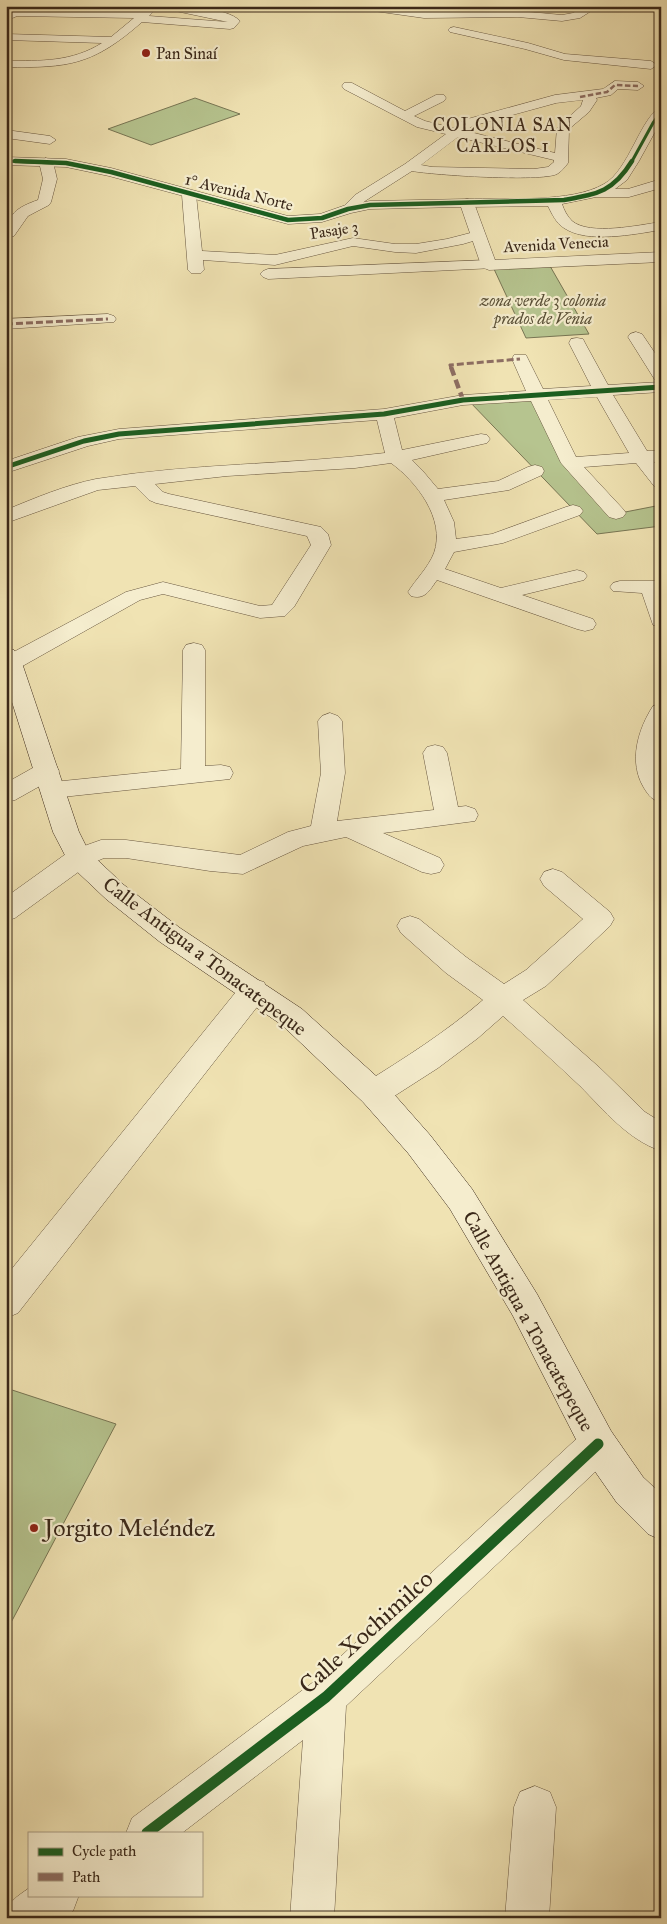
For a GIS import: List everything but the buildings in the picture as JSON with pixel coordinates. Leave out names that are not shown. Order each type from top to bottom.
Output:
[{"type":"street","points":[[6,64],[40,65],[88,56],[112,40],[154,6]]},
{"type":"street","points":[[6,18],[8,15],[17,13],[142,17],[230,26],[235,21],[226,17],[166,6]]},
{"type":"street","points":[[360,6],[424,15],[518,14],[562,18],[576,16],[594,6]]},
{"type":"street","points":[[424,15],[484,48]]},
{"type":"street","points":[[454,30],[564,56],[651,65]]},
{"type":"street","points":[[6,37],[112,40]]},
{"type":"street","points":[[348,209],[360,198],[410,167],[468,123],[555,99],[607,92],[615,85],[638,86]]},
{"type":"street","points":[[348,86],[421,124],[561,158]]},
{"type":"street","points":[[410,167],[432,171],[534,173],[552,171],[561,163],[563,128],[591,100],[585,96],[580,96]]},
{"type":"street","points":[[404,116],[440,98]]},
{"type":"street","points":[[595,195],[613,186],[622,177],[653,121],[661,112]]},
{"type":"street","points":[[6,134],[50,140]]},
{"type":"street","name":"1° Avenida Norte","points":[[6,161],[66,163],[110,172],[189,195],[288,220],[322,218],[348,209],[370,205],[553,200],[628,193],[661,183]]},
{"type":"street","points":[[9,233],[14,220],[25,209],[44,202],[50,179],[46,162]]},
{"type":"street","name":"Pasaje 3","points":[[189,195],[195,263],[265,260],[364,241],[405,248],[441,245],[478,234]]},
{"type":"street","points":[[553,200],[559,215],[570,226],[590,232],[661,226]]},
{"type":"street","name":"Avenida Venecia","points":[[467,203],[489,265],[661,257]]},
{"type":"street","points":[[250,275],[489,265]]},
{"type":"street","points":[[6,324],[108,319]]},
{"type":"street","points":[[636,337],[661,376]]},
{"type":"street","points":[[577,343],[640,458],[661,482]]},
{"type":"street","points":[[520,359],[570,463],[616,513]]},
{"type":"street","points":[[6,467],[84,441],[120,434],[384,414],[463,400],[661,387]]},
{"type":"street","points":[[384,414],[396,457],[412,470],[432,496],[444,527],[445,547],[432,572],[418,592]]},
{"type":"street","points":[[6,516],[74,491],[96,486],[227,470],[355,462],[396,457],[481,439]]},
{"type":"street","points":[[570,463],[661,456]]},
{"type":"street","points":[[432,496],[502,486],[535,471]]},
{"type":"street","points":[[8,659],[133,596],[154,588],[163,588],[260,612],[277,611],[283,606],[321,546],[318,534],[314,531],[163,499],[156,496],[140,480]]},
{"type":"street","points":[[445,547],[496,539],[573,511]]},
{"type":"street","points":[[432,572],[585,624]]},
{"type":"street","points":[[498,594],[577,576]]},
{"type":"street","points":[[620,587],[656,587],[661,620]]},
{"type":"street","points":[[193,776],[194,650]]},
{"type":"street","name":"Calle Antigua a Tonacatepeque","points":[[8,659],[66,832],[79,858],[115,892],[170,935],[292,1017],[374,1093],[419,1144],[462,1199],[525,1305],[598,1444],[630,1490],[661,1522]]},
{"type":"street","points":[[661,711],[647,746],[648,771],[653,784],[661,794]]},
{"type":"street","points":[[322,833],[333,773],[330,721]]},
{"type":"street","points":[[6,911],[79,858],[101,848],[126,848],[210,862],[243,865],[297,838],[347,828],[457,816],[435,752]]},
{"type":"street","points":[[6,794],[50,781],[193,776],[221,773]]},
{"type":"street","points":[[347,828],[431,866]]},
{"type":"street","points":[[374,1093],[468,1030],[503,999],[536,978],[601,919],[552,879]]},
{"type":"street","points":[[410,926],[456,965],[503,999],[590,1076],[634,1121],[661,1138]]},
{"type":"street","points":[[6,1302],[254,990]]},
{"type":"street","name":"Calle Xochimilco","points":[[148,1832],[326,1697],[598,1444]]},
{"type":"street","points":[[312,1918],[326,1697]]},
{"type":"street","points":[[527,1918],[535,1807]]},
{"type":"street","points":[[25,1918],[56,1896]]},
{"type":"green space","points":[[195,98],[240,114],[151,145],[108,129]]},
{"type":"green space","name":"zona verde 3 colonia prados de Venia","points":[[550,266],[589,334],[526,338],[494,269]]},
{"type":"green space","points":[[538,395],[569,460],[615,514],[661,505],[661,526],[597,534],[468,400]]},
{"type":"green space","name":"Jorgito Meléndez","points":[[6,1388],[116,1424],[6,1632]]},
{"type":"marked path","points":[[580,97],[607,92],[615,85],[638,86]]},
{"type":"marked path","points":[[6,324],[108,319]]},
{"type":"marked path","points":[[463,400],[450,365],[520,359]]},
{"type":"cycle path","points":[[6,161],[66,163],[111,172],[288,220],[322,218],[348,209],[370,205],[564,200],[594,195],[618,181],[661,112]]},
{"type":"cycle path","points":[[6,467],[84,441],[119,434],[384,414],[463,400],[661,387]]},
{"type":"cycle path","points":[[148,1832],[326,1697],[598,1444]]},
{"type":"place","name":"Pan Sinaí","points":[[146,53]]},
{"type":"place","name":"Jorgito Meléndez","points":[[34,1528]]},
{"type":"district","name":"COLONIA SAN CARLOS 1","points":[[503,135]]}]
